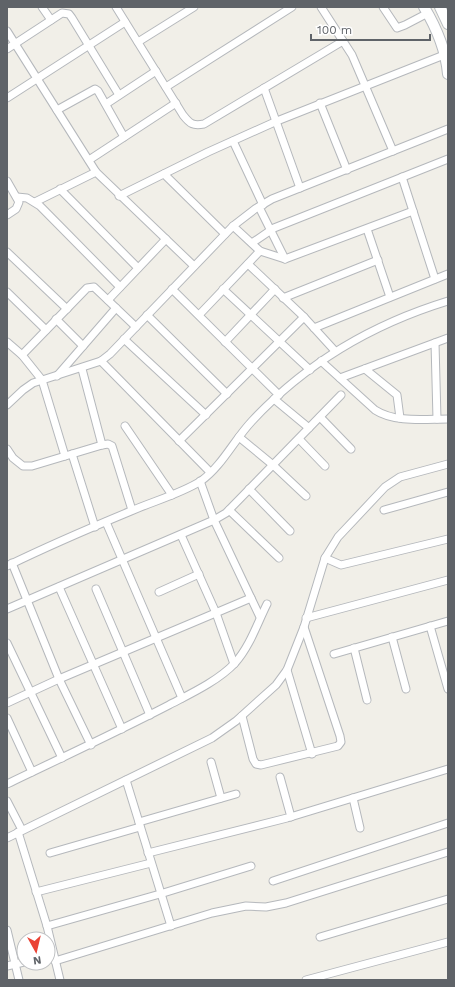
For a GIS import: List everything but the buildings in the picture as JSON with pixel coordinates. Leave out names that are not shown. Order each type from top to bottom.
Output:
[{"type":"main road","points":[[440,7],[448,24]]},
{"type":"main road","points":[[426,10],[436,30],[448,69]]},
{"type":"street","points":[[42,7],[51,20]]},
{"type":"street","points":[[116,7],[190,124],[197,126],[204,124],[343,41]]},
{"type":"street","points":[[138,42],[181,10],[194,7]]},
{"type":"street","points":[[166,87],[292,7]]},
{"type":"street","points":[[321,7],[343,41],[365,85],[393,151]]},
{"type":"street","points":[[383,7],[397,28],[405,26],[426,10]]},
{"type":"street","points":[[7,49],[62,13],[69,14],[119,95]]},
{"type":"street","points":[[7,98],[125,22]]},
{"type":"street","points":[[7,31],[96,172],[119,196],[194,266]]},
{"type":"street","points":[[119,196],[277,120],[444,55]]},
{"type":"street","points":[[106,104],[156,72]]},
{"type":"street","points":[[264,88],[277,120],[300,188]]},
{"type":"street","points":[[57,110],[95,90],[98,91],[124,137]]},
{"type":"street","points":[[89,160],[176,103]]},
{"type":"street","points":[[320,103],[347,170]]},
{"type":"street","points":[[7,405],[27,386],[101,361],[233,226],[261,206],[300,188],[448,129]]},
{"type":"street","points":[[233,141],[285,259]]},
{"type":"street","points":[[252,243],[271,230],[448,159]]},
{"type":"street","points":[[35,202],[96,172]]},
{"type":"street","points":[[164,174],[225,234]]},
{"type":"street","points":[[402,177],[435,279]]},
{"type":"street","points":[[7,181],[17,197],[18,206],[7,215]]},
{"type":"street","points":[[60,189],[138,268]]},
{"type":"street","points":[[17,197],[35,202],[120,288]]},
{"type":"street","points":[[233,226],[260,251],[285,259],[413,211]]},
{"type":"street","points":[[367,229],[390,297]]},
{"type":"street","points":[[108,300],[166,239]]},
{"type":"street","points":[[199,315],[260,251]]},
{"type":"street","points":[[7,252],[66,309]]},
{"type":"street","points":[[283,298],[378,260]]},
{"type":"street","points":[[248,264],[304,317],[335,351]]},
{"type":"street","points":[[314,328],[448,274]]},
{"type":"street","points":[[22,355],[87,288],[94,287],[136,326]]},
{"type":"street","points":[[172,289],[252,368],[277,397],[309,428]]},
{"type":"street","points":[[223,289],[310,370]]},
{"type":"street","points":[[225,342],[275,290]]},
{"type":"street","points":[[7,292],[46,330]]},
{"type":"street","points":[[91,745],[59,679],[28,600],[10,564],[132,510],[172,495],[200,481],[210,472],[251,422],[277,397],[321,361],[353,340],[404,317],[448,301]]},
{"type":"street","points":[[57,376],[116,308]]},
{"type":"street","points":[[148,314],[227,394]]},
{"type":"street","points":[[179,441],[304,317]]},
{"type":"street","points":[[56,319],[84,346]]},
{"type":"street","points":[[340,378],[448,338]]},
{"type":"street","points":[[124,339],[206,415]]},
{"type":"street","points":[[435,343],[437,419]]},
{"type":"street","points":[[8,345],[22,355],[42,380],[95,526]]},
{"type":"street","points":[[101,361],[210,472]]},
{"type":"street","points":[[321,361],[375,410],[383,415],[400,418],[448,419]]},
{"type":"street","points":[[82,368],[102,445]]},
{"type":"street","points":[[365,369],[397,395],[400,418]]},
{"type":"street","points":[[7,609],[181,535],[214,520],[230,510],[341,395]]},
{"type":"street","points":[[320,417],[351,449]]},
{"type":"street","points":[[125,426],[172,495]]},
{"type":"street","points":[[239,437],[273,465],[306,496]]},
{"type":"street","points":[[298,439],[325,466]]},
{"type":"street","points":[[7,449],[18,464],[23,466],[32,466],[108,444],[114,448],[132,510]]},
{"type":"street","points":[[7,838],[212,738],[242,716],[276,685],[287,670],[304,627],[325,558],[338,537],[385,487],[400,477],[448,464]]},
{"type":"street","points":[[200,481],[214,520],[260,617]]},
{"type":"street","points":[[249,489],[290,531]]},
{"type":"street","points":[[384,510],[448,492]]},
{"type":"street","points":[[230,510],[279,558]]},
{"type":"street","points":[[106,522],[155,639],[182,698]]},
{"type":"street","points":[[181,535],[216,613],[234,664]]},
{"type":"street","points":[[325,558],[341,565],[448,539]]},
{"type":"street","points":[[158,592],[199,574]]},
{"type":"street","points":[[306,618],[448,580]]},
{"type":"street","points":[[59,587],[122,729]]},
{"type":"street","points":[[96,589],[150,715]]},
{"type":"street","points":[[7,703],[94,664],[252,598]]},
{"type":"street","points":[[7,784],[91,745],[150,715],[221,675],[234,664],[245,650],[267,604]]},
{"type":"street","points":[[334,654],[448,621]]},
{"type":"street","points":[[430,626],[448,689]]},
{"type":"street","points":[[242,716],[253,759],[256,764],[261,765],[312,754],[338,746],[340,742],[304,627]]},
{"type":"street","points":[[392,637],[406,689]]},
{"type":"street","points":[[7,643],[29,693],[62,758]]},
{"type":"street","points":[[354,648],[368,700]]},
{"type":"street","points":[[287,670],[312,754]]},
{"type":"street","points":[[7,718],[32,772]]},
{"type":"street","points":[[211,762],[221,798]]},
{"type":"street","points":[[148,853],[291,817],[448,770]]},
{"type":"street","points":[[280,777],[291,817]]},
{"type":"street","points":[[126,780],[171,926]]},
{"type":"street","points":[[50,854],[236,794]]},
{"type":"street","points":[[353,798],[360,828]]},
{"type":"street","points":[[7,801],[20,831],[48,931]]},
{"type":"street","points":[[273,881],[448,823]]},
{"type":"street","points":[[56,956],[171,926],[228,909],[246,906],[266,907],[286,903],[448,852]]},
{"type":"street","points":[[36,892],[151,863]]},
{"type":"street","points":[[47,926],[251,866]]},
{"type":"street","points":[[320,938],[448,898]]},
{"type":"street","points":[[7,930],[19,980]]},
{"type":"street","points":[[306,980],[448,942]]},
{"type":"street","points":[[7,966],[15,964]]},
{"type":"street","points":[[56,968],[60,980]]}]
